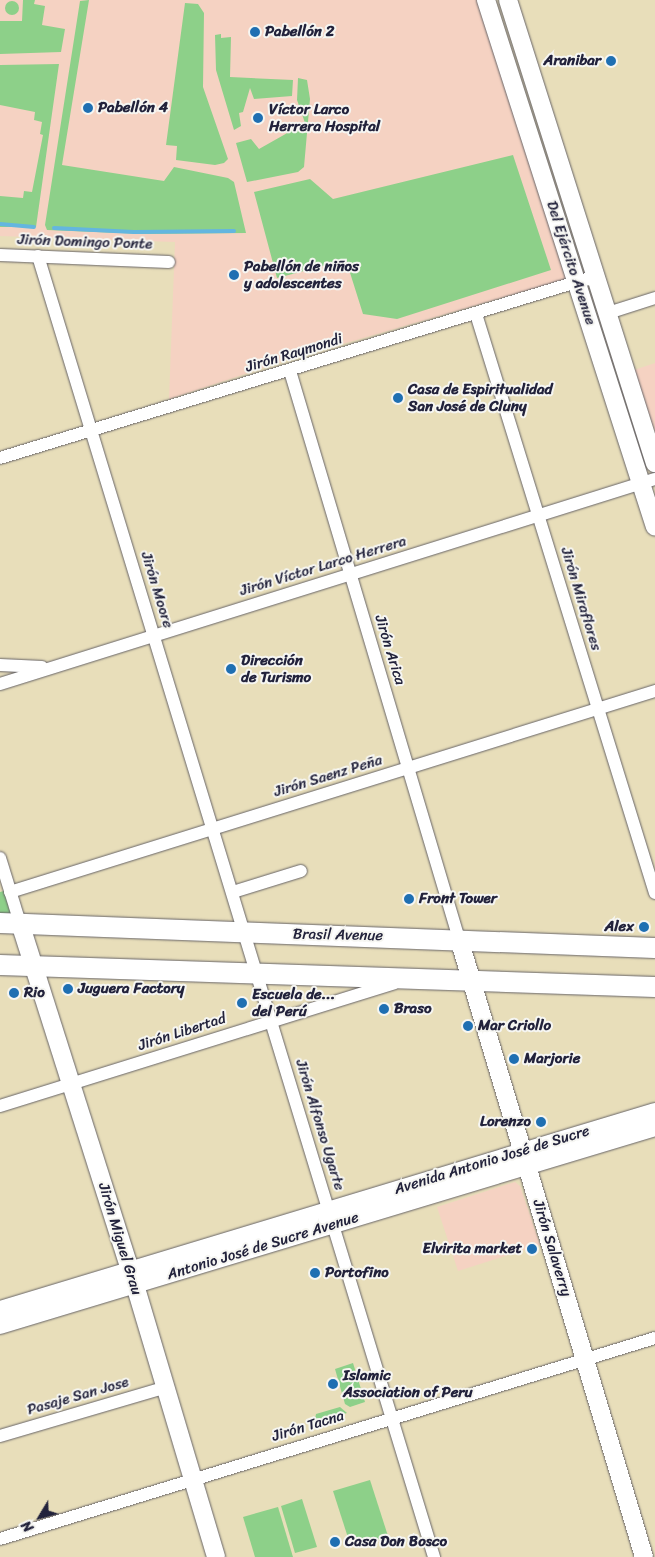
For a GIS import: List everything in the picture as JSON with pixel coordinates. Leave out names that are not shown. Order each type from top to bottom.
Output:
[{"type":"main road","name":"Del Ejército Avenue","points":[[486,0],[577,283],[648,481],[655,527]]},
{"type":"main road","name":"Del Ejército Avenue","points":[[508,0],[655,462]]},
{"type":"main road","name":"Brasil Avenue","points":[[0,923],[459,939],[655,948]]},
{"type":"main road","name":"Jirón Miguel Grau","points":[[20,923],[166,1387],[216,1557]]},
{"type":"main road","name":"Jirón Salaverry","points":[[459,939],[587,1358],[644,1557]]},
{"type":"main road","points":[[0,965],[655,987]]},
{"type":"main road","name":"Avenida Antonio José de Sucre","points":[[525,1158],[655,1112]]},
{"type":"main road","name":"Avenida Antonio José de Sucre","points":[[525,1158],[655,1127]]},
{"type":"main road","name":"Antonio José de Sucre Avenue","points":[[0,1325],[132,1278],[525,1158]]},
{"type":"main road","name":"Antonio José de Sucre Avenue","points":[[0,1310],[132,1278]]},
{"type":"street","name":"Jirón Domingo Ponte","points":[[0,255],[169,262]]},
{"type":"street","name":"Jirón Moore","points":[[38,256],[245,933]]},
{"type":"street","name":"Jirón Raymondi","points":[[0,458],[596,276]]},
{"type":"street","points":[[608,313],[655,298]]},
{"type":"street","name":"Jirón Miraflores","points":[[476,314],[655,892]]},
{"type":"street","name":"Jirón Arica","points":[[290,371],[459,939]]},
{"type":"street","name":"Jirón Víctor Larco Herrera","points":[[0,684],[648,481]]},
{"type":"street","points":[[0,665],[52,668]]},
{"type":"street","name":"Jirón Saenz Peña","points":[[10,892],[655,691]]},
{"type":"street","points":[[0,858],[20,923]]},
{"type":"street","points":[[233,892],[301,870]]},
{"type":"street","name":"Jirón Alfonso Ugarte","points":[[245,933],[434,1557]]},
{"type":"street","name":"Jirón Libertad","points":[[0,1106],[402,980]]},
{"type":"street","name":"Jirón Tacna","points":[[0,1540],[193,1478],[655,1338]]},
{"type":"street","name":"Pasaje San Jose","points":[[0,1436],[166,1387]]},
{"type":"shaded area","name":"Víctor Larco Herrera Hospital","points":[[0,0],[478,0],[566,279],[288,360],[169,399],[175,242],[0,236]]},
{"type":"shaded area","points":[[655,363],[655,433],[634,370]]},
{"type":"shaded area","points":[[515,1182],[520,1186],[540,1245],[458,1271],[437,1207]]},
{"type":"green space","points":[[23,0],[35,0],[34,4],[45,6],[42,25],[65,29],[61,52],[0,54],[0,21],[22,21]]},
{"type":"green space","points":[[89,0],[62,165],[164,181],[174,167],[228,178],[234,182],[246,233],[145,234],[47,230],[45,225],[80,1]]},
{"type":"green space","points":[[12,1],[17,3],[19,8],[17,13],[12,15],[7,13],[5,8],[7,3]]},
{"type":"green space","points":[[185,3],[198,4],[204,13],[203,87],[228,159],[224,163],[215,165],[176,160],[177,146],[166,145]]},
{"type":"green space","points":[[221,34],[221,38],[231,37],[230,77],[293,80],[292,96],[254,99],[250,88],[243,112],[239,113],[241,126],[234,130],[216,70],[215,35]]},
{"type":"green space","points":[[59,64],[36,227],[0,227],[0,196],[23,198],[24,191],[32,192],[43,135],[40,134],[42,122],[34,120],[35,112],[0,105],[0,65]]},
{"type":"green space","points":[[298,78],[307,80],[310,99],[304,167],[298,172],[247,182],[236,143],[251,139],[259,149],[305,123],[297,100]]},
{"type":"green space","points":[[513,155],[551,270],[397,319],[363,314],[346,260],[277,278],[254,192],[310,179],[333,199]]},
{"type":"green space","points":[[4,891],[11,913],[0,913],[0,892]]},
{"type":"green space","points":[[353,1363],[365,1402],[350,1407],[345,1404],[335,1369]]},
{"type":"green space","points":[[340,1407],[347,1413],[314,1424],[316,1414]]},
{"type":"green space","points":[[370,1480],[388,1536],[351,1547],[333,1491]]},
{"type":"green space","points":[[302,1499],[317,1547],[295,1553],[281,1506]]},
{"type":"green space","points":[[278,1507],[293,1557],[255,1557],[243,1517]]},
{"type":"waterway","points":[[0,224],[34,227]]},
{"type":"waterway","points":[[54,228],[134,232],[234,231]]},
{"type":"place","name":"Pabellón 2","points":[[255,32]]},
{"type":"place","name":"Aranibar","points":[[611,61]]},
{"type":"place","name":"Pabellón 4","points":[[88,108]]},
{"type":"place","name":"Víctor Larco Herrera Hospital","points":[[258,118]]},
{"type":"place","name":"Pabellón de niños y adolescentes","points":[[234,275]]},
{"type":"place","name":"Casa de Espiritualidad San José de Cluny","points":[[398,398]]},
{"type":"place","name":"Dirección de Turismo","points":[[231,669]]},
{"type":"place","name":"Front Tower","points":[[409,899]]},
{"type":"place","name":"Alex","points":[[644,927]]},
{"type":"place","name":"Juguera Factory","points":[[68,989]]},
{"type":"place","name":"Rio","points":[[14,993]]},
{"type":"place","name":"Escuela de... del Perú","points":[[242,1003]]},
{"type":"place","name":"Braso","points":[[384,1009]]},
{"type":"place","name":"Mar Criollo","points":[[468,1026]]},
{"type":"place","name":"Marjorie","points":[[514,1059]]},
{"type":"place","name":"Lorenzo","points":[[541,1122]]},
{"type":"place","name":"Elvirita market","points":[[532,1249]]},
{"type":"place","name":"Portofino","points":[[315,1273]]},
{"type":"place","name":"Islamic Association of Peru","points":[[333,1384]]},
{"type":"place","name":"Casa Don Bosco","points":[[335,1542]]}]
